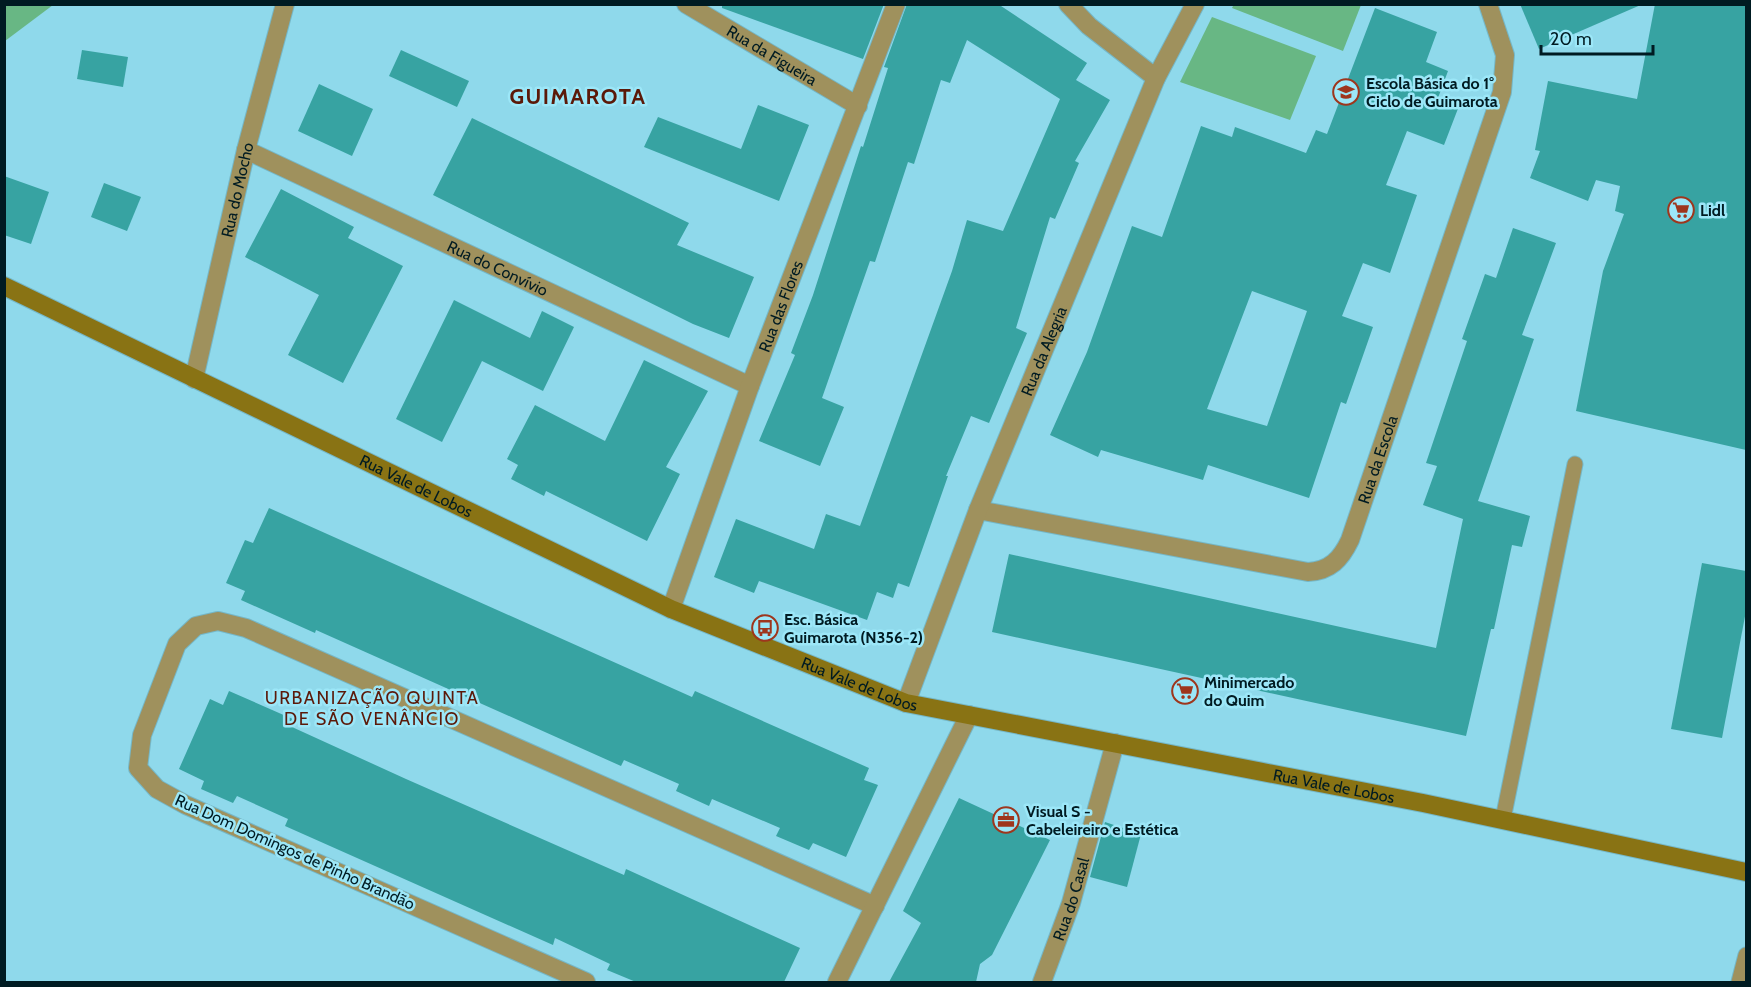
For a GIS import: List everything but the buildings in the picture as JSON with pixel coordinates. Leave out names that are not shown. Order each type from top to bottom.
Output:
[{"type":"main road","name":"Rua Vale de Lobos","points":[[4,286],[671,609],[906,703],[1503,819],[1746,872]]},
{"type":"street","name":"Rua do Mocho","points":[[194,379],[246,150],[285,4]]},
{"type":"street","name":"Rua da Figueira","points":[[686,4],[858,106]]},
{"type":"street","name":"Rua das Flores","points":[[671,609],[750,386],[896,4]]},
{"type":"street","points":[[1068,4],[1089,26],[1156,78]]},
{"type":"street","name":"Rua da Alegria","points":[[906,703],[978,510],[1156,78],[1195,4]]},
{"type":"street","name":"Rua da Escola","points":[[978,510],[1308,572],[1330,567],[1343,555],[1502,92],[1505,55],[1488,4]]},
{"type":"street","name":"Rua do Convívio","points":[[246,150],[750,386]]},
{"type":"street","name":"Rua Dom Domingos de Pinho Brandão","points":[[586,982],[186,805],[157,789],[138,768],[142,735],[177,644],[196,626],[207,623],[218,621],[246,628],[875,906]]},
{"type":"street","points":[[837,982],[969,715]]},
{"type":"street","name":"Rua do Casal","points":[[1042,982],[1071,903],[1115,743]]},
{"type":"lane","points":[[1503,819],[1575,464]]},
{"type":"lane","points":[[1739,982],[1746,955]]},
{"type":"green space","points":[[5,4],[53,4],[53,5],[5,41]]},
{"type":"green space","points":[[1234,4],[1361,5],[1343,51],[1232,8]]},
{"type":"green space","points":[[1212,17],[1316,56],[1290,120],[1180,82]]},
{"type":"place","name":"Escola Básica do 1° Ciclo de Guimarota","points":[[1346,92]]},
{"type":"place","name":"Lidl","points":[[1681,210]]},
{"type":"place","name":"Esc. Básica Guimarota (N356-2)","points":[[765,628]]},
{"type":"place","name":"Minimercado do Quim","points":[[1185,691]]},
{"type":"place","name":"Visual S - Cabeleireiro e Estética","points":[[1006,820]]},
{"type":"district","name":"GUIMAROTA","points":[[578,96]]},
{"type":"district","name":"URBANIZAÇÃO QUINTA DE SÃO VENÂNCIO","points":[[372,708]]}]
